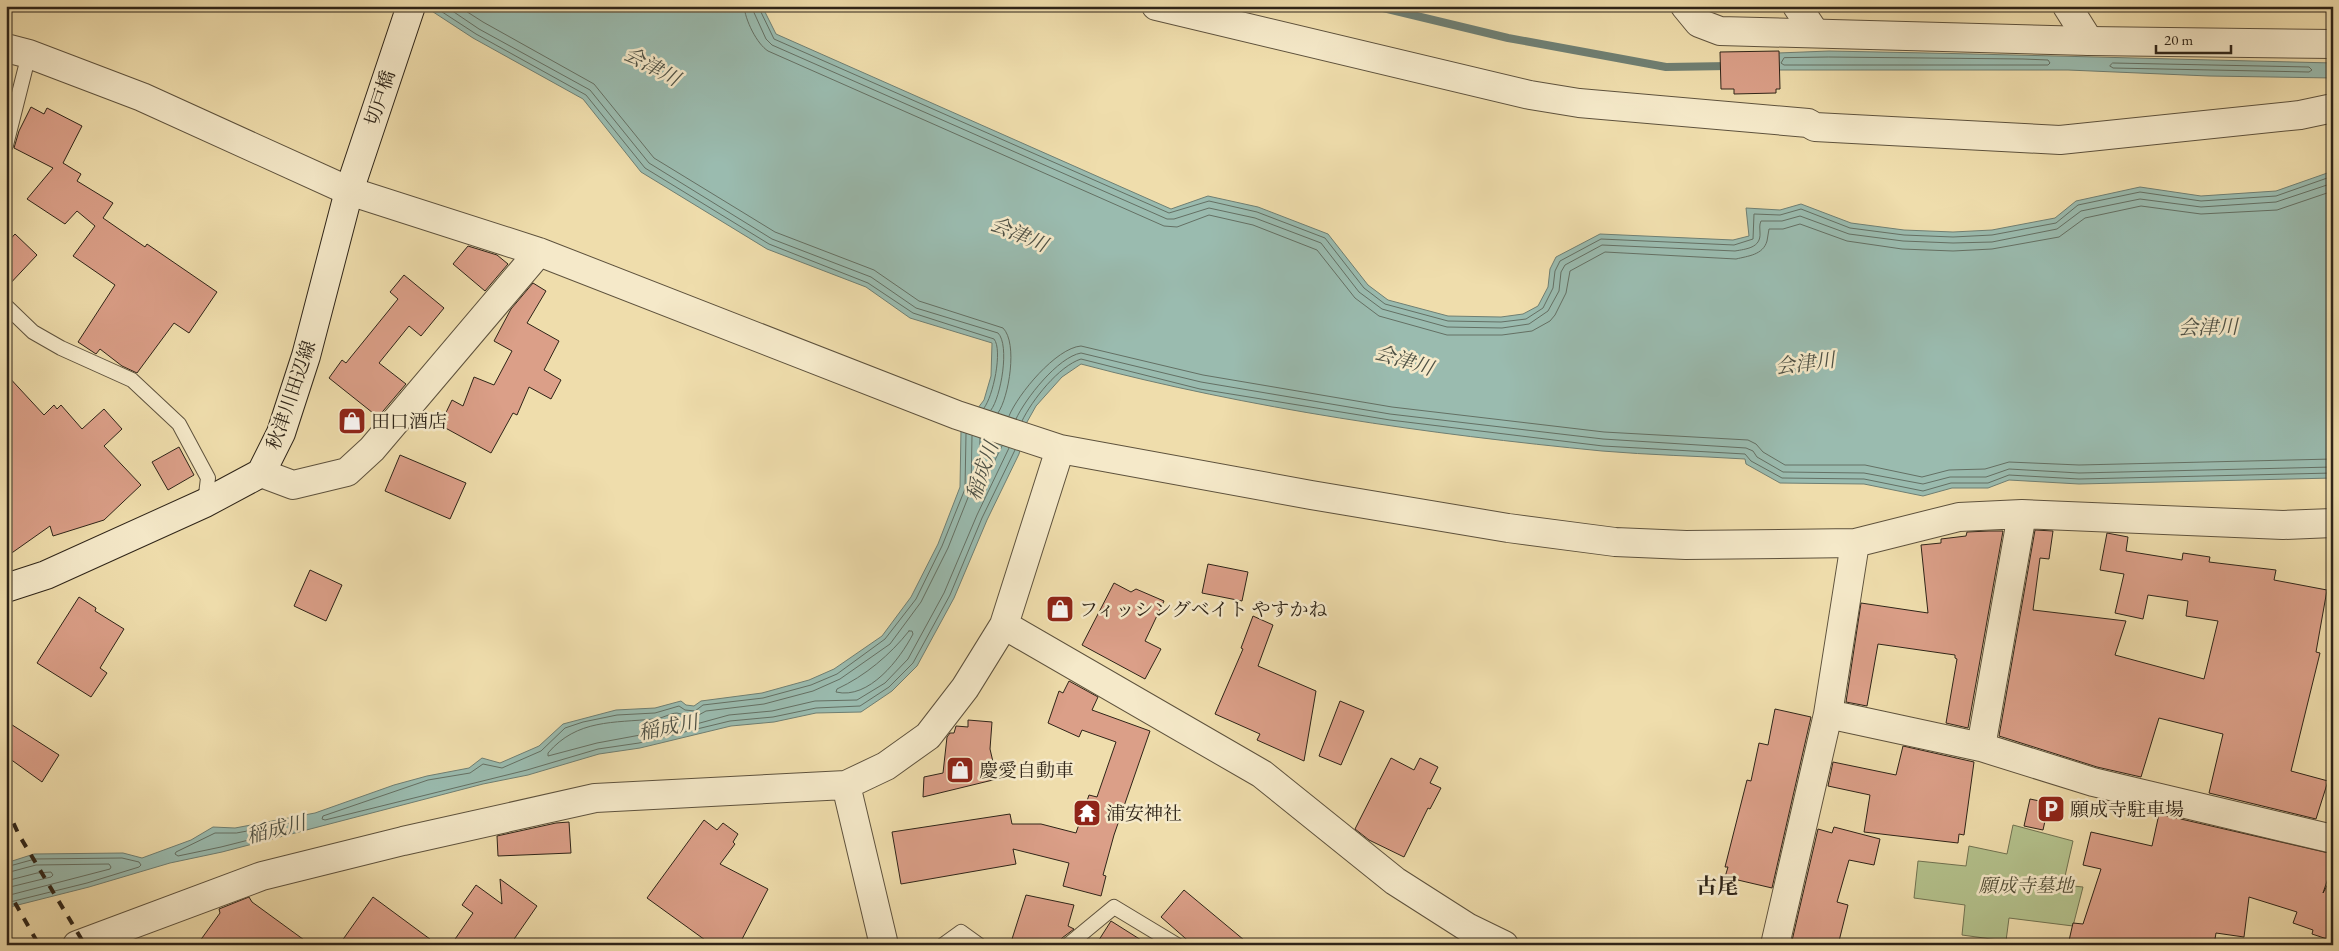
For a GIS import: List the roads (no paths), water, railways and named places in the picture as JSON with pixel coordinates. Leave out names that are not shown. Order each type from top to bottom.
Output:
[{"type":"street","name":"切戸橋","points":[[349,191],[411,6]]},
{"type":"street","points":[[1156,6],[1530,95],[1579,103],[1808,123],[1815,127],[2060,140],[2300,115],[2333,108]]},
{"type":"street","points":[[1685,6],[1699,23],[1720,31],[2089,41],[2333,44]]},
{"type":"street","points":[[1797,6],[1815,33]]},
{"type":"street","points":[[2066,6],[2089,41]]},
{"type":"street","points":[[18,51],[142,97],[349,191],[539,252],[957,416],[1060,449],[1320,497],[1508,528],[1615,542],[1686,545],[1855,544],[1959,517],[2022,514],[2283,525],[2333,523]]},
{"type":"street","name":"秋津川田辺線","points":[[6,588],[46,575],[205,503],[261,473],[282,433],[306,356],[349,191]]},
{"type":"street","points":[[261,473],[293,485],[347,472],[372,449],[539,252]]},
{"type":"street","points":[[77,945],[262,876],[403,840],[595,798],[846,785],[886,766],[928,736],[965,688],[1004,625],[1060,449]]},
{"type":"street","points":[[1981,747],[2022,514]]},
{"type":"street","points":[[1775,945],[1828,714],[1855,544]]},
{"type":"street","points":[[1004,625],[1262,774],[1395,881],[1467,927],[1504,945]]},
{"type":"street","points":[[1828,714],[1981,747],[2093,782],[2333,838]]},
{"type":"street","points":[[846,785],[884,945]]},
{"type":"lane","points":[[6,145],[18,51]]},
{"type":"lane","points":[[6,306],[33,332],[61,348],[132,380],[179,424],[208,478],[205,503]]},
{"type":"lane","points":[[1068,945],[1114,907],[1177,945]]},
{"type":"lane","points":[[943,945],[961,932],[979,945]]},
{"type":"water","points":[[424,6],[762,6],[776,34],[1171,209],[1208,196],[1258,207],[1328,234],[1368,285],[1388,300],[1448,316],[1501,317],[1523,314],[1538,306],[1548,287],[1550,269],[1556,257],[1600,234],[1733,240],[1749,236],[1746,208],[1780,210],[1801,204],[1851,223],[1904,230],[1953,232],[1992,230],[2055,218],[2076,201],[2140,187],[2201,196],[2276,191],[2333,171],[2333,478],[2079,484],[2009,480],[1988,488],[1952,488],[1923,496],[1864,484],[1780,483],[1746,464],[1745,459],[1602,451],[1405,428],[1274,407],[1145,380],[1081,364],[1062,377],[1036,406],[1027,422],[1019,454],[987,520],[954,598],[917,666],[892,691],[861,712],[816,713],[774,722],[731,726],[640,748],[599,754],[528,775],[483,784],[222,852],[170,863],[89,887],[6,908],[6,863],[34,854],[123,853],[142,858],[191,840],[213,827],[235,828],[315,813],[394,785],[469,768],[482,758],[500,763],[539,746],[563,724],[616,710],[655,708],[681,701],[686,705],[694,706],[701,701],[762,693],[809,680],[834,669],[882,636],[911,597],[938,544],[960,487],[961,430],[984,400],[991,376],[992,343],[910,318],[866,287],[767,249],[641,172],[583,99],[473,38]]},
{"type":"water","points":[[1829,51],[2333,63],[2333,78],[2209,76],[2068,70],[1774,70],[1778,53]]},
{"type":"waterway","points":[[1375,6],[1508,38],[1666,67],[1729,66]]},
{"type":"railway","points":[[6,807],[19,835],[85,945]]},
{"type":"railway","points":[[6,887],[39,945]]},
{"type":"place","name":"田口酒店","points":[[352,421]]},
{"type":"place","name":"フィッシングベイト やすかね","points":[[1060,609]]},
{"type":"place","name":"慶愛自動車","points":[[960,770]]},
{"type":"place","name":"願成寺駐車場","points":[[2051,809]]},
{"type":"place","name":"浦安神社","points":[[1087,813]]},
{"type":"district","name":"古尾","points":[[1717,885]]},
{"type":"water label","name":"会津川","points":[[652,66]]},
{"type":"water label","name":"会津川","points":[[1019,234]]},
{"type":"water label","name":"会津川","points":[[2208,327]]},
{"type":"water label","name":"会津川","points":[[1404,360]]},
{"type":"water label","name":"会津川","points":[[1805,363]]},
{"type":"water label","name":"稲成川","points":[[982,471]]},
{"type":"water label","name":"稲成川","points":[[668,727]]},
{"type":"water label","name":"稲成川","points":[[276,829]]},
{"type":"park label","name":"願成寺墓地","points":[[2026,885]]}]
